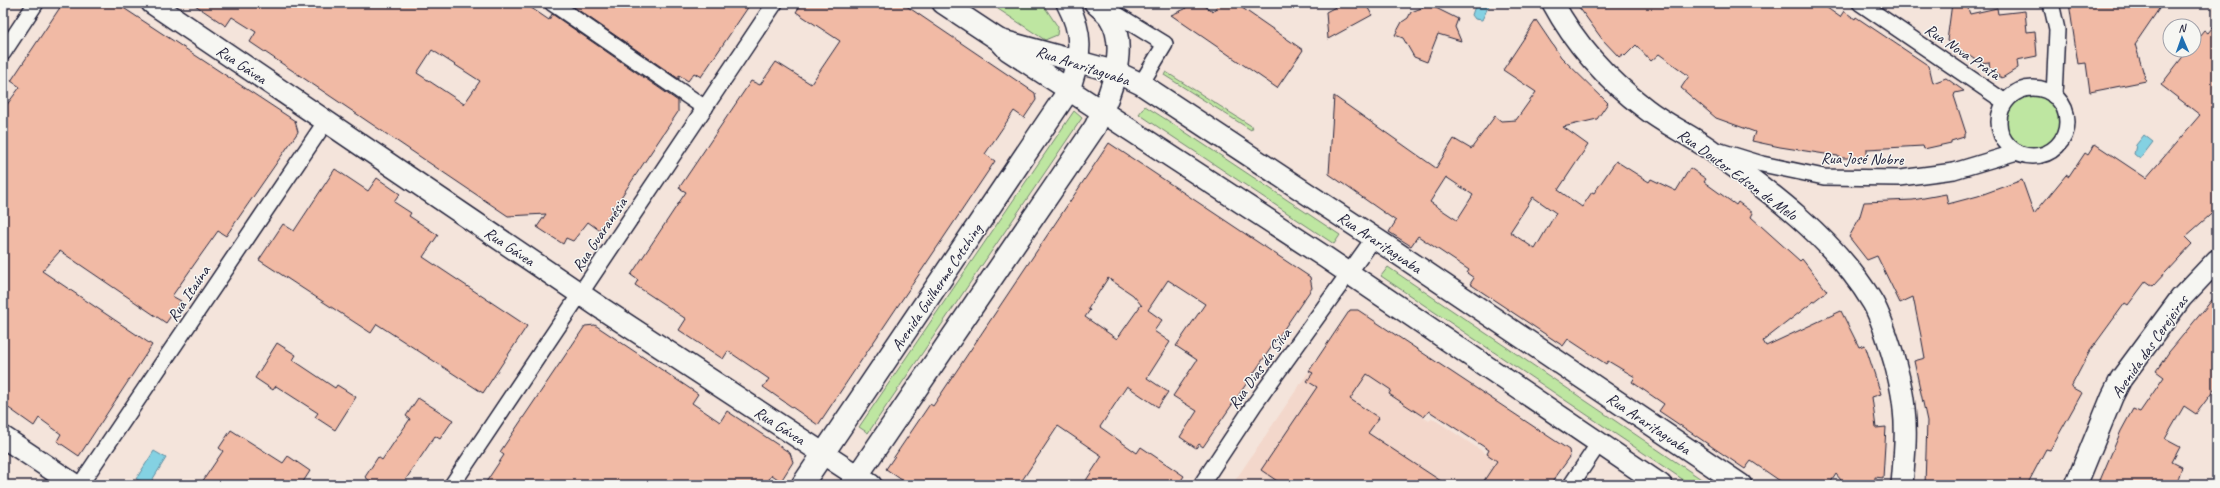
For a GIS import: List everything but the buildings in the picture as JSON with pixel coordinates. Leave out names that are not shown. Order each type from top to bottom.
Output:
[{"type":"main road","name":"Rua Gávea","points":[[152,3],[580,294],[824,453],[860,482]]},
{"type":"main road","name":"Rua Araritaguaba","points":[[943,3],[999,40],[1008,50],[1350,274],[1661,485]]},
{"type":"main road","name":"Avenida Guilherme Cotching","points":[[802,485],[1069,90],[1078,63],[1081,44],[1079,30],[1067,3]]},
{"type":"main road","points":[[860,482],[1091,133],[1103,111],[1116,72],[1118,51],[1114,28],[1110,18],[1095,3]]},
{"type":"main road","name":"Rua Doutor Edson de Melo","points":[[1553,3],[1579,43],[1602,69],[1646,110],[1707,148],[1787,207],[1844,264],[1873,304],[1892,353],[1904,407],[1906,436],[1902,485]]},
{"type":"main road","name":"Rua Araritaguaba","points":[[999,40],[1078,63],[1116,72],[1141,84],[1374,238],[1741,485]]},
{"type":"main road","name":"Avenida das Cerejeiras","points":[[2076,485],[2112,397],[2121,379],[2181,298],[2217,260]]},
{"type":"main road","points":[[3,437],[75,485]]},
{"type":"street","points":[[3,53],[36,3]]},
{"type":"street","points":[[552,3],[705,108]]},
{"type":"street","name":"Rua Guaranésia","points":[[452,485],[775,3]]},
{"type":"street","points":[[1099,3],[1165,44],[1141,84]]},
{"type":"street","name":"Rua Nova Prata","points":[[1860,3],[2005,102]]},
{"type":"street","points":[[2051,3],[2056,30],[2054,96]]},
{"type":"street","points":[[2034,88],[2045,90],[2054,96],[2062,104],[2066,120],[2064,136],[2058,145],[2049,152],[2038,156],[2016,152],[2008,145],[2001,135],[1999,124],[2000,112],[2005,102],[2013,94],[2034,88]]},
{"type":"street","name":"Rua Itaúna","points":[[80,485],[326,121]]},
{"type":"street","name":"Rua José Nobre","points":[[1707,148],[1796,172],[1824,177],[1877,178],[1900,178],[1954,171],[2016,152]]},
{"type":"street","name":"Rua Dias da Silva","points":[[1201,485],[1254,405],[1350,274],[1374,238]]},
{"type":"street","points":[[1571,485],[1599,443]]},
{"type":"shaded area","points":[[1326,346],[1391,390],[1389,394],[1429,421],[1432,418],[1497,461],[1481,485],[1232,485]]},
{"type":"green space","points":[[989,3],[1042,3],[1058,27],[1057,35],[1045,40]]},
{"type":"green space","points":[[1166,72],[1253,127],[1251,130],[1164,75]]},
{"type":"green space","points":[[2028,96],[2038,96],[2052,103],[2059,117],[2059,127],[2052,141],[2038,148],[2028,148],[2018,144],[2011,137],[2007,127],[2007,117],[2011,107],[2018,100]]},
{"type":"green space","points":[[1145,106],[1340,235],[1334,244],[1139,114]]},
{"type":"green space","points":[[1074,111],[1082,118],[868,433],[859,427]]},
{"type":"green space","points":[[1388,267],[1710,485],[1691,485],[1381,276]]},
{"type":"water","points":[[1476,3],[1487,3],[1489,5],[1482,20],[1475,19],[1472,15]]},
{"type":"water","points":[[2144,135],[2153,142],[2140,159],[2134,154],[2136,145]]},
{"type":"water","points":[[154,451],[166,458],[149,485],[136,479]]}]
